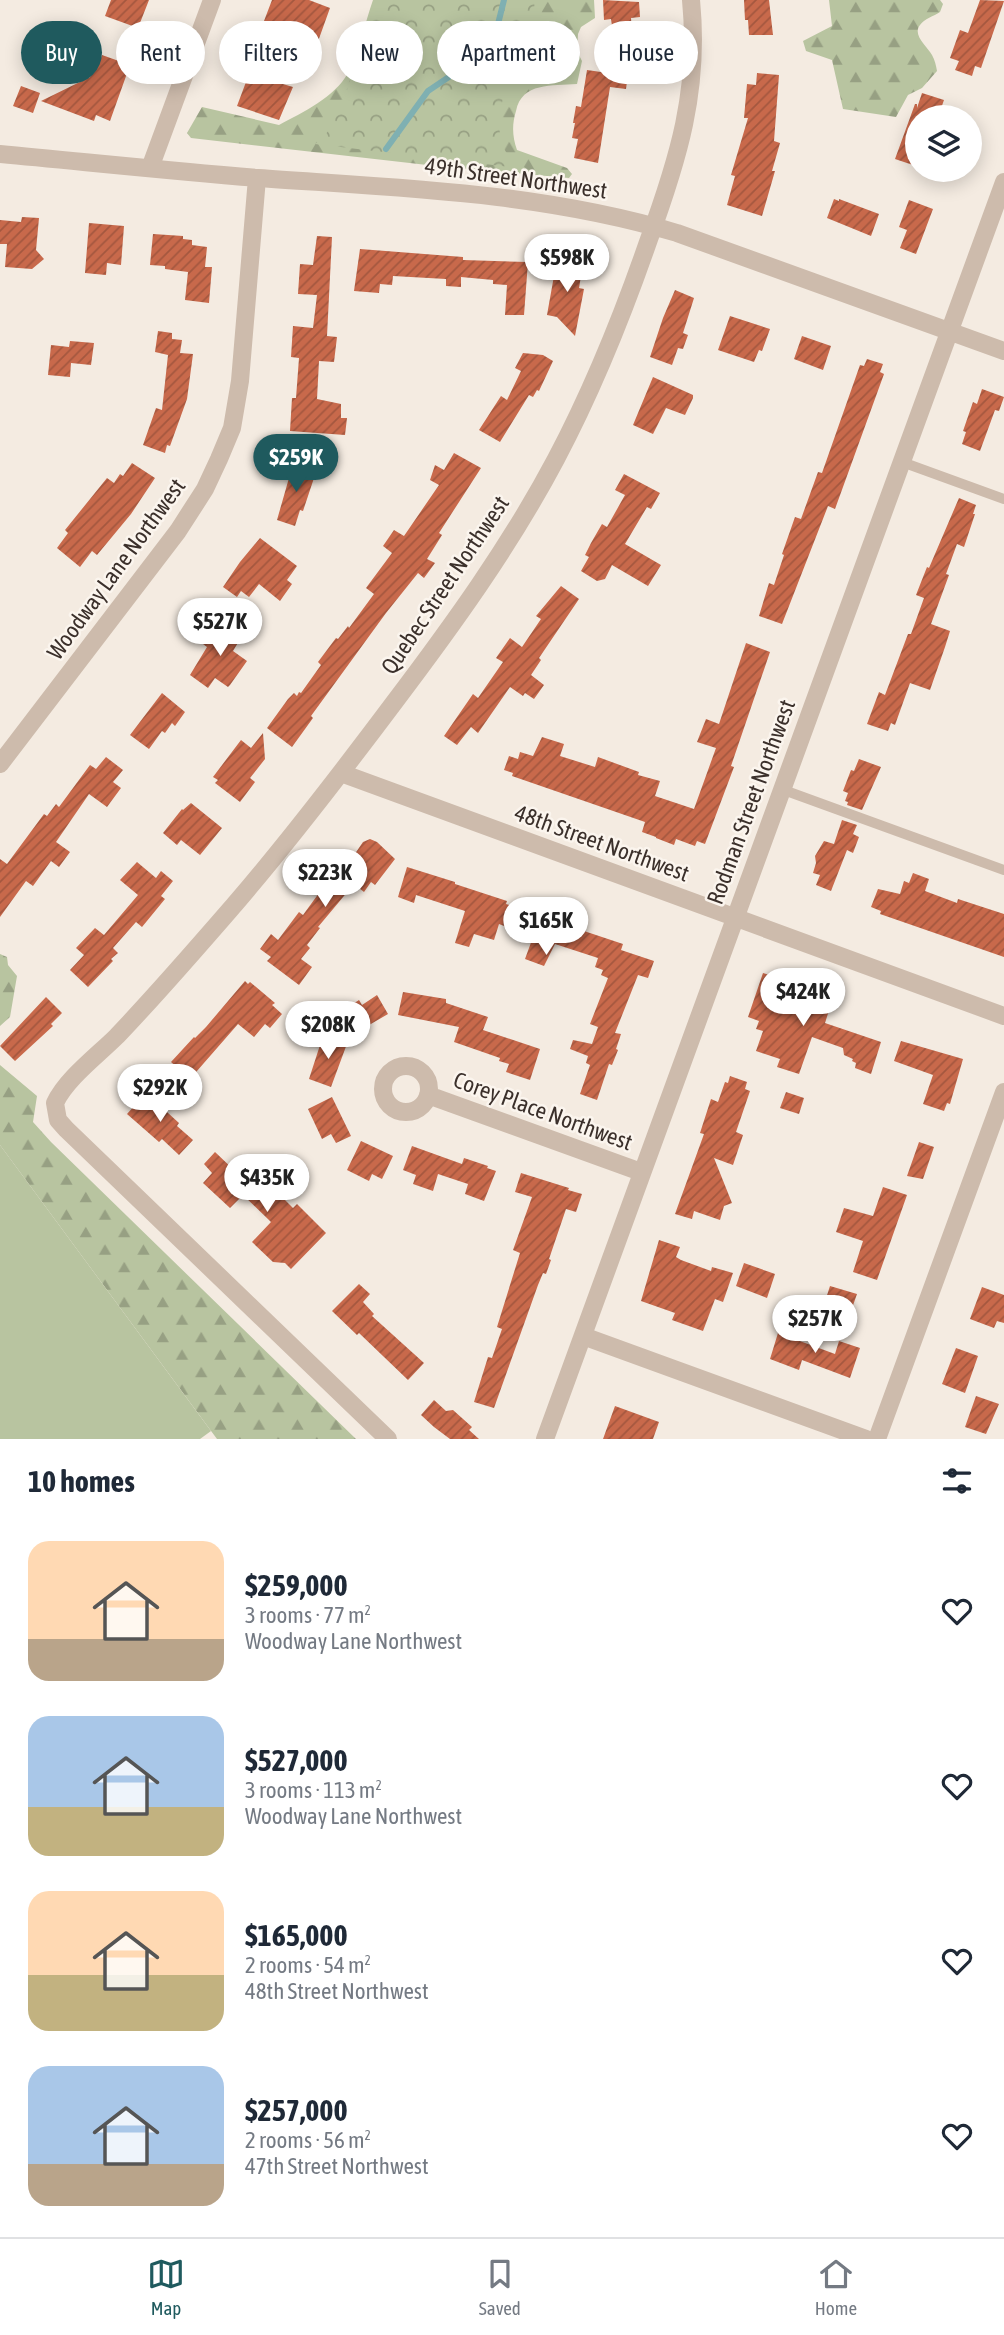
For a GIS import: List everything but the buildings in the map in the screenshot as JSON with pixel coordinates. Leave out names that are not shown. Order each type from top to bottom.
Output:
[{"type":"street","points":[[150,168],[212,0]]},
{"type":"street","name":"Quebec Street Northwest","points":[[388,1439],[66,1129],[58,1119],[55,1103],[67,1086],[139,1013],[238,900],[341,773],[443,637],[534,498],[573,426],[608,350],[674,171],[686,117],[693,48],[691,0]]},
{"type":"street","name":"49th Street Northwest","points":[[0,154],[257,178],[498,195],[561,205],[654,226],[1004,351]]},
{"type":"street","name":"Woodway Lane Northwest","points":[[0,764],[178,531],[205,489],[219,459],[232,428],[240,381],[257,178]]},
{"type":"street","name":"Rodman Street Northwest","points":[[545,1439],[781,789],[950,331],[1001,201],[1004,182]]},
{"type":"street","name":"48th Street Northwest","points":[[341,773],[1004,1016]]},
{"type":"street","points":[[877,1439],[1004,1092]]},
{"type":"street","name":"Corey Place Northwest","points":[[428,1095],[641,1172]]},
{"type":"street","points":[[583,1336],[866,1439]]},
{"type":"lane","points":[[902,462],[1004,499]]},
{"type":"lane","points":[[781,789],[1004,870]]},
{"type":"green space","points":[[373,0],[594,0],[595,18],[580,29],[580,21],[437,21],[437,84],[577,84],[531,90],[519,102],[514,121],[513,135],[517,150],[567,168],[572,174],[569,178],[191,138],[187,133],[202,107],[279,125],[326,97],[340,84],[423,84],[423,21],[367,21]]},
{"type":"green space","points":[[379,0],[535,0],[531,21],[437,21],[437,84],[507,84],[502,103],[501,138],[506,152],[527,169],[315,144],[325,136],[339,111],[349,84],[423,84],[423,21],[371,21]]},
{"type":"green space","points":[[829,0],[940,0],[943,4],[940,12],[924,21],[918,29],[919,37],[933,57],[937,71],[922,88],[908,95],[896,117],[843,109],[832,60],[806,51],[803,41],[832,26]]},
{"type":"green space","points":[[0,954],[7,957],[8,965],[17,976],[10,1017],[0,1026]]},
{"type":"green space","points":[[0,1065],[37,1096],[33,1122],[51,1142],[356,1439],[217,1439],[0,1145]]},
{"type":"green space","points":[[0,1145],[211,1431],[200,1439],[0,1439]]},
{"type":"waterway","points":[[386,149],[428,91],[492,48],[504,0]]}]
